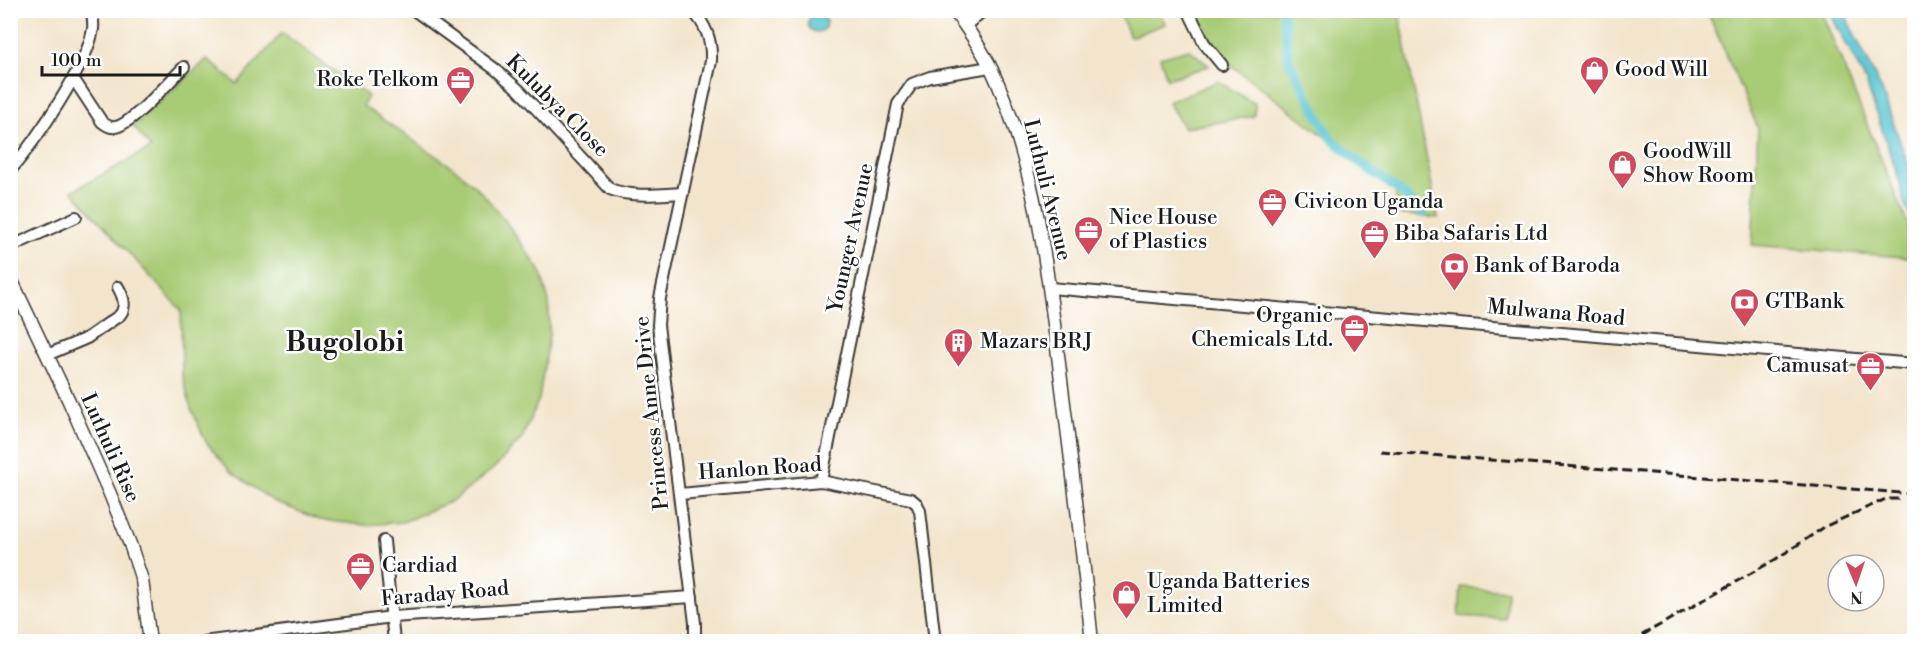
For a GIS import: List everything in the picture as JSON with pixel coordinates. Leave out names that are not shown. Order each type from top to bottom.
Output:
[{"type":"street","points":[[10,171],[46,122],[73,78],[93,29],[92,10]]},
{"type":"street","name":"Kulubya Close","points":[[414,10],[495,69],[519,90],[610,189],[628,194],[683,193]]},
{"type":"street","name":"Princess Anne Drive","points":[[692,10],[706,27],[711,51],[660,298],[658,325],[695,623],[694,642]]},
{"type":"street","name":"Luthuli Avenue","points":[[954,10],[990,67],[1019,145],[1041,229],[1074,479],[1092,642]]},
{"type":"street","points":[[965,26],[984,10]]},
{"type":"street","points":[[1188,10],[1204,43],[1222,64]]},
{"type":"street","points":[[73,78],[102,122],[109,127],[116,127],[123,125],[135,115],[184,67]]},
{"type":"street","name":"Younger Avenue","points":[[821,481],[898,104],[912,84],[930,76],[990,67]]},
{"type":"street","points":[[10,247],[76,217]]},
{"type":"street","name":"Luthuli Rise","points":[[10,277],[110,494],[130,544],[142,580],[150,642]]},
{"type":"street","points":[[47,355],[87,338],[120,315],[125,305],[118,286]]},
{"type":"street","name":"Mulwana Road","points":[[1050,288],[1914,364]]},
{"type":"street","name":"Hanlon Road","points":[[680,494],[821,481],[911,499],[920,511],[935,642]]},
{"type":"street","points":[[384,541],[394,642]]},
{"type":"street","name":"Faraday Road","points":[[203,642],[392,617],[692,597]]},
{"type":"green space","points":[[1135,11],[1160,11],[1165,24],[1130,37],[1121,16]]},
{"type":"green space","points":[[1196,11],[1399,11],[1438,218],[1396,214],[1396,191],[1227,62],[1219,47],[1211,41]]},
{"type":"green space","points":[[1707,11],[1821,11],[1914,240],[1914,258],[1752,245],[1758,128]]},
{"type":"green space","points":[[282,33],[368,96],[363,106],[458,171],[482,193],[504,219],[540,270],[549,302],[549,335],[539,399],[522,438],[494,468],[454,500],[403,522],[365,525],[320,520],[273,501],[230,471],[206,442],[191,408],[182,375],[181,310],[72,191],[151,148],[133,126],[207,59],[237,84]]},
{"type":"green space","points":[[1189,49],[1209,66],[1167,79],[1160,57]]},
{"type":"green space","points":[[1218,81],[1255,104],[1254,116],[1184,128],[1168,102]]},
{"type":"green space","points":[[1461,587],[1507,591],[1505,619],[1459,616]]},
{"type":"water","points":[[1829,11],[1843,11],[1881,88],[1914,185],[1914,224],[1903,200],[1900,183],[1866,82]]},
{"type":"water","points":[[813,14],[821,14],[826,19],[824,30],[813,32],[808,27],[808,19]]},
{"type":"waterway","points":[[1283,10],[1289,61],[1329,136],[1355,159],[1405,195],[1423,214]]},
{"type":"railway","points":[[1380,451],[1914,494]]},
{"type":"railway","points":[[1630,642],[1776,559],[1826,526],[1886,499],[1900,499]]},
{"type":"place","name":"Good Will","points":[[1594,96]]},
{"type":"place","name":"Roke Telkom","points":[[460,106]]},
{"type":"place","name":"GoodWill Show Room","points":[[1622,190]]},
{"type":"place","name":"Civicon Uganda","points":[[1273,228]]},
{"type":"place","name":"Nice House of Plastics","points":[[1088,256]]},
{"type":"place","name":"Biba Safaris Ltd","points":[[1374,260]]},
{"type":"place","name":"Bank of Baroda","points":[[1454,292]]},
{"type":"place","name":"GTBank","points":[[1744,328]]},
{"type":"place","name":"Organic Chemicals Ltd.","points":[[1354,354]]},
{"type":"place","name":"Mazars BRJ","points":[[959,368]]},
{"type":"place","name":"Camusat","points":[[1870,392]]},
{"type":"place","name":"Cardiad","points":[[361,592]]},
{"type":"place","name":"Uganda Batteries Limited","points":[[1126,620]]},
{"type":"district","name":"Bugolobi","points":[[345,343]]}]
